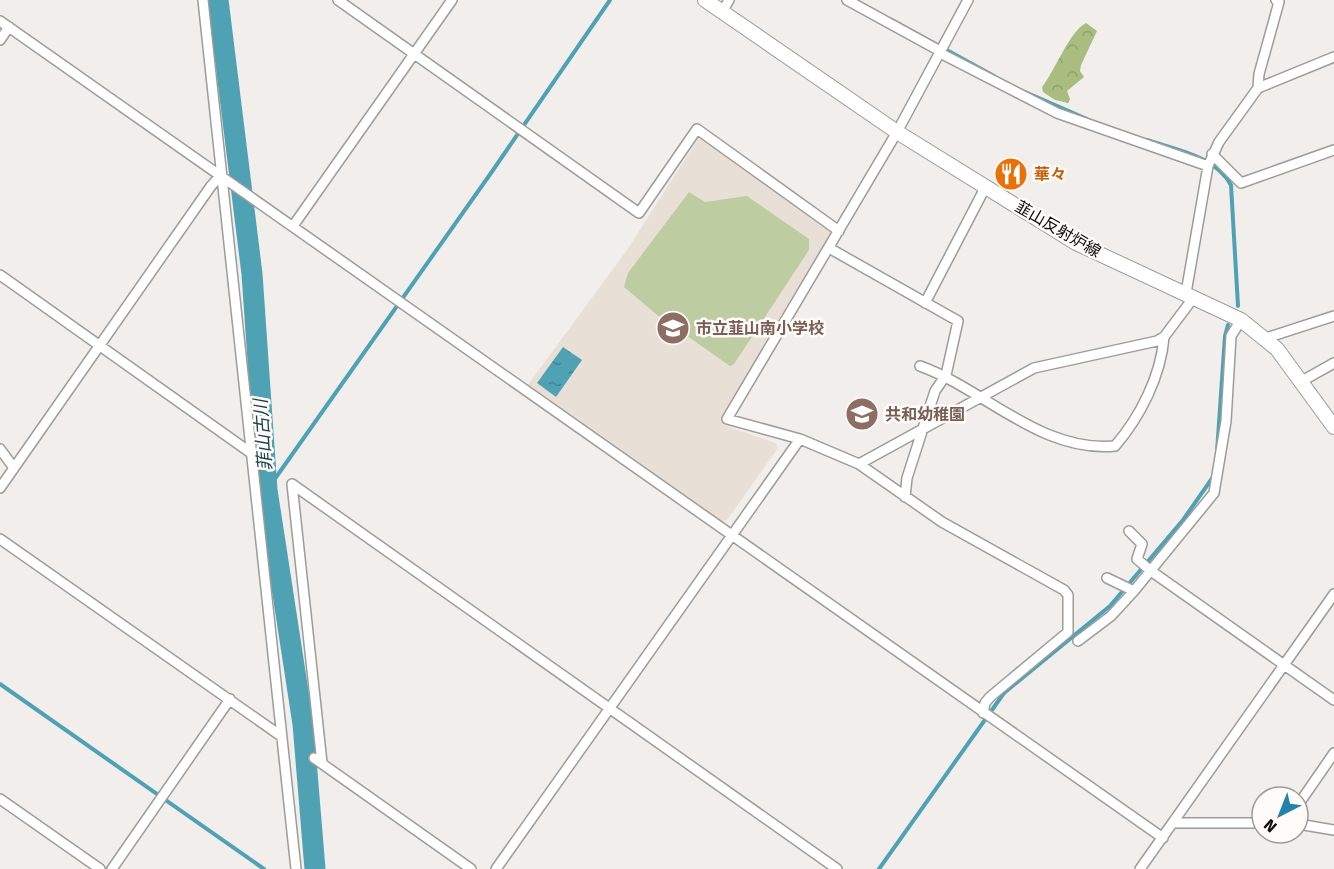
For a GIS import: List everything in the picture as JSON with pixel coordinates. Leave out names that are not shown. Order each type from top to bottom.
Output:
[{"type":"main road","name":"韮山反射炉線","points":[[705,0],[725,6],[897,132],[1076,243],[1241,320],[1266,338],[1302,381],[1334,427]]},
{"type":"street","points":[[203,0],[222,164],[220,176],[296,869]]},
{"type":"street","points":[[338,0],[639,213],[697,129],[839,231]]},
{"type":"street","points":[[293,226],[452,0]]},
{"type":"street","points":[[847,0],[1057,113],[1208,166]]},
{"type":"street","points":[[968,0],[897,132],[727,418],[800,439],[859,464],[942,522],[1046,579],[1068,595],[1068,632],[990,697],[985,703],[986,714]]},
{"type":"street","points":[[920,366],[946,375],[978,398],[1033,426],[1076,444],[1115,446],[1129,429],[1145,400],[1164,337],[1190,295],[1208,166],[1212,154],[1258,88],[1259,74],[1279,2],[1276,0]]},
{"type":"street","points":[[0,21],[1162,838]]},
{"type":"street","points":[[0,40],[9,27]]},
{"type":"street","points":[[1258,88],[1334,57]]},
{"type":"street","points":[[1212,154],[1241,183],[1334,150]]},
{"type":"street","points":[[0,488],[220,176]]},
{"type":"street","points":[[926,303],[986,186]]},
{"type":"street","points":[[829,248],[958,321],[946,375],[935,391],[907,478],[905,497]]},
{"type":"street","points":[[0,275],[251,453]]},
{"type":"street","points":[[1266,338],[1333,317],[1334,327]]},
{"type":"street","points":[[1078,641],[1111,616],[1133,590],[1147,568],[1215,489],[1226,421],[1231,336],[1241,320]]},
{"type":"street","points":[[859,464],[1034,368],[1164,337]]},
{"type":"street","points":[[1302,381],[1334,363]]},
{"type":"street","points":[[496,869],[800,439]]},
{"type":"street","points":[[0,449],[14,468]]},
{"type":"street","points":[[471,869],[318,761],[292,484],[837,869]]},
{"type":"street","points":[[1129,531],[1142,544],[1137,559],[1147,568],[1334,700]]},
{"type":"street","points":[[0,539],[281,735]]},
{"type":"street","points":[[1107,579],[1133,590]]},
{"type":"street","points":[[1140,869],[1334,594]]},
{"type":"street","points":[[112,869],[230,699]]},
{"type":"street","points":[[1310,788],[1334,753]]},
{"type":"street","points":[[0,799],[100,869]]},
{"type":"street","points":[[1173,823],[1250,822]]},
{"type":"street","points":[[1310,826],[1334,830]]},
{"type":"shaded area","name":"市立韮山南小学校","points":[[700,136],[833,230],[721,422],[723,425],[776,443],[778,448],[727,520],[721,522],[527,386],[627,250]]},
{"type":"green space","points":[[1086,23],[1097,31],[1081,65],[1080,71],[1084,77],[1067,91],[1070,99],[1068,103],[1055,100],[1043,92],[1042,87],[1068,42]]},
{"type":"green space","points":[[689,192],[705,202],[747,196],[809,239],[809,250],[734,364],[730,366],[656,314],[624,287],[628,273]]},
{"type":"water","points":[[563,347],[582,360],[556,397],[537,383]]},
{"type":"waterway","name":"菲山古川","points":[[218,0],[252,274],[267,490],[303,724],[315,869]]},
{"type":"waterway","points":[[267,490],[610,0]]},
{"type":"waterway","points":[[890,19],[994,76]]},
{"type":"waterway","points":[[1025,92],[1087,119]]},
{"type":"waterway","points":[[1147,140],[1194,155],[1215,167],[1231,185],[1238,306]]},
{"type":"waterway","points":[[1217,452],[1225,336],[1228,325]]},
{"type":"waterway","points":[[879,869],[1004,693],[1110,606],[1183,520],[1213,477]]},
{"type":"waterway","points":[[0,684],[264,869]]},
{"type":"place","name":"華々","points":[[1011,174]]},
{"type":"place","name":"市立韮山南小学校","points":[[673,328]]},
{"type":"place","name":"共和幼稚園","points":[[862,414]]}]
